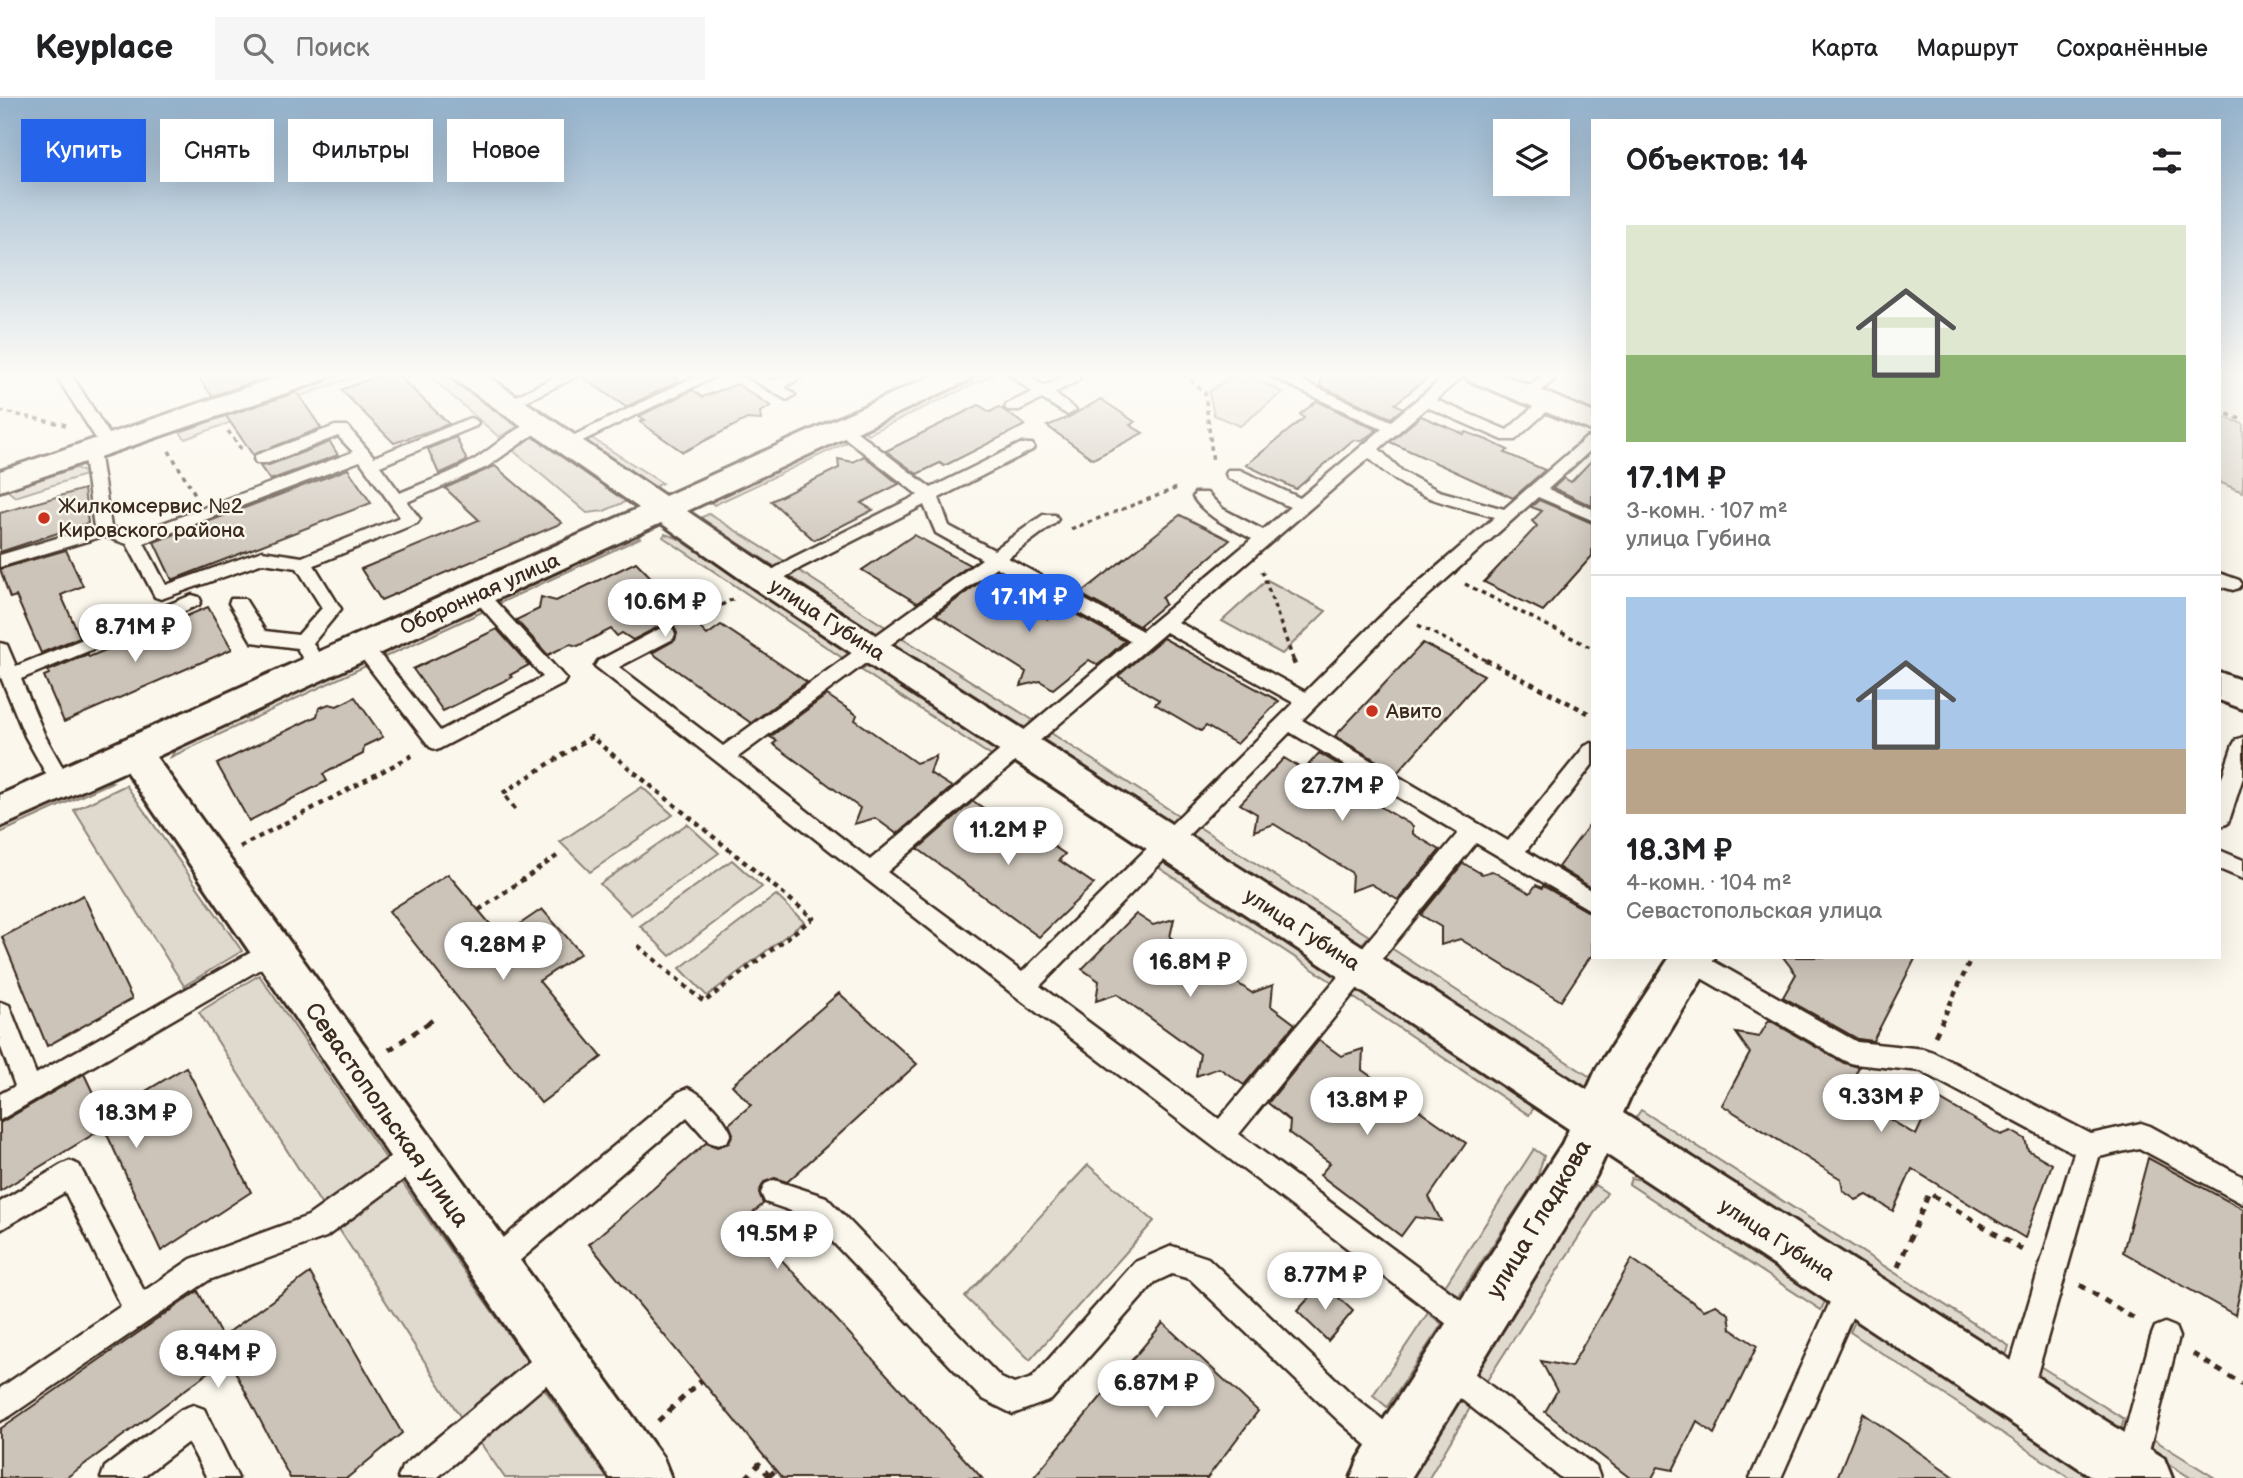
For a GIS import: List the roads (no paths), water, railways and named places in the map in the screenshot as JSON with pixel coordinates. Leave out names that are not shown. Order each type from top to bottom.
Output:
[{"type":"street","points":[[0,481],[128,438]]},
{"type":"street","name":"улица Губина","points":[[559,438],[662,511],[752,589],[871,649],[2016,1395],[2133,1475]]},
{"type":"street","name":"Оборонная улица","points":[[0,812],[134,751],[310,655],[363,647],[819,438]]},
{"type":"street","points":[[2221,686],[2243,696]]},
{"type":"street","name":"Севастопольская улица","points":[[134,751],[145,772],[643,1478]]},
{"type":"street","name":"улица Гладкова","points":[[1388,1464],[1579,1160],[1614,1083],[1690,959]]},
{"type":"lane","points":[[95,438],[100,448],[103,530]]},
{"type":"lane","points":[[262,459],[316,438]]},
{"type":"lane","points":[[134,540],[161,593],[262,557],[303,563],[411,519],[349,438]]},
{"type":"lane","points":[[0,561],[103,530],[134,540],[428,438]]},
{"type":"lane","points":[[398,500],[481,463],[513,438]]},
{"type":"lane","points":[[566,443],[575,438]]},
{"type":"lane","points":[[856,438],[929,495],[942,529],[1144,640]]},
{"type":"lane","points":[[1382,438],[871,872],[1474,1327]]},
{"type":"lane","points":[[1022,988],[1396,613],[1591,442]]},
{"type":"lane","points":[[752,589],[796,563],[1026,447]]},
{"type":"lane","points":[[1369,449],[1397,476],[1433,495],[1462,505],[1508,515]]},
{"type":"lane","points":[[1234,474],[1301,506]]},
{"type":"lane","points":[[1537,490],[1591,515]]},
{"type":"lane","points":[[1201,497],[1217,513],[1265,538]]},
{"type":"lane","points":[[709,753],[871,649],[995,558],[1054,526]]},
{"type":"lane","points":[[238,603],[259,637],[310,655],[332,609],[303,563]]},
{"type":"lane","points":[[363,647],[437,742],[556,679],[480,594]]},
{"type":"lane","points":[[11,676],[192,600]]},
{"type":"lane","points":[[1165,623],[1308,702]]},
{"type":"lane","points":[[666,634],[605,666],[709,753],[860,863]]},
{"type":"lane","points":[[0,650],[53,771],[62,784]]},
{"type":"lane","points":[[1288,721],[1591,901]]},
{"type":"lane","points":[[2221,812],[2243,745]]},
{"type":"lane","points":[[1511,854],[1591,752]]},
{"type":"lane","points":[[1222,1135],[1473,831]]},
{"type":"lane","points":[[2221,860],[2243,870]]},
{"type":"lane","points":[[0,1108],[271,951]]},
{"type":"lane","points":[[1690,959],[1854,1053],[1924,1060],[2089,1147],[2141,1135],[2243,1191]]},
{"type":"lane","points":[[0,1013],[30,1091]]},
{"type":"lane","points":[[493,1265],[688,1100],[718,1133]]},
{"type":"lane","points":[[2016,1395],[2089,1147]]},
{"type":"lane","points":[[0,1406],[201,1269],[316,1227],[415,1155]]},
{"type":"lane","points":[[0,1217],[70,1174],[138,1310]]},
{"type":"lane","points":[[774,1193],[817,1206],[991,1388],[1013,1399],[1041,1390],[1144,1272],[1172,1260],[1198,1268],[1349,1411],[1388,1464]]},
{"type":"lane","points":[[1765,1478],[1851,1288]]},
{"type":"lane","points":[[2133,1475],[2165,1337]]},
{"type":"lane","points":[[413,1478],[557,1357]]},
{"type":"lane","points":[[1447,1370],[1585,1478]]},
{"type":"lane","points":[[116,1478],[193,1420],[223,1478]]},
{"type":"place","name":"Жилкомсервис №2 Кировского района","points":[[44,518]]},
{"type":"place","name":"Авито","points":[[1372,711]]}]
